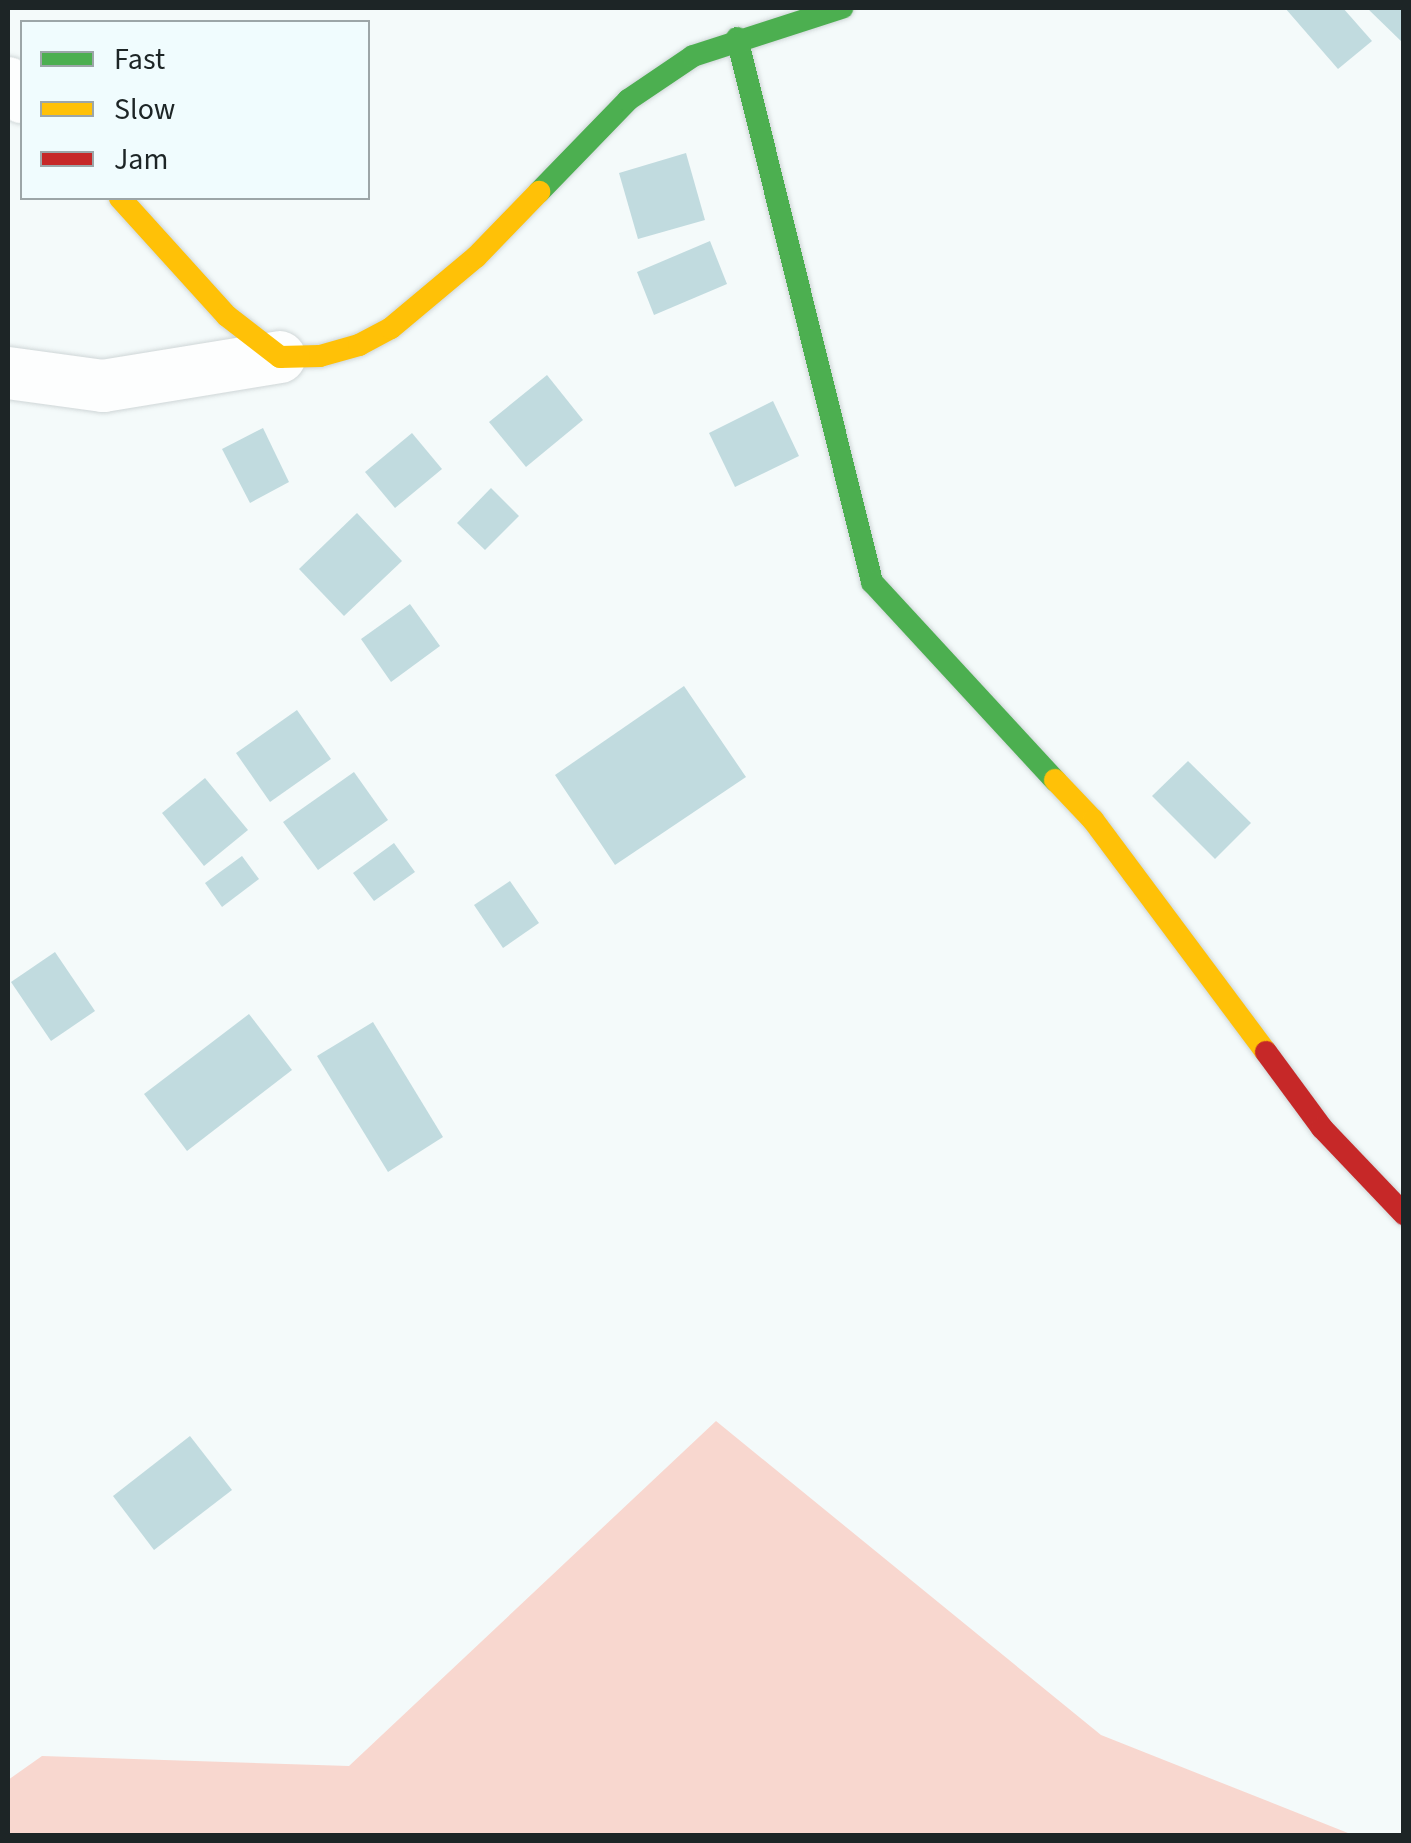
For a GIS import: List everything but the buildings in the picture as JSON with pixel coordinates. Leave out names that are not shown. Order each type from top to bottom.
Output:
[{"type":"street","points":[[8,373],[103,386],[280,356],[320,356],[359,345],[391,328],[476,257],[628,100],[692,56],[737,38],[842,8]]},
{"type":"street","points":[[737,38],[872,582],[1092,820],[1322,1128],[1404,1214]]},
{"type":"street","points":[[122,200],[227,316],[280,356]]},
{"type":"shaded area","points":[[716,1421],[1101,1735],[1353,1835],[8,1835],[8,1780],[42,1756],[349,1766]]},
{"type":"traffic: fast","points":[[539,192],[628,100],[693,56],[842,8]]},
{"type":"traffic: fast","points":[[737,38],[872,582],[1055,780]]},
{"type":"traffic: slow","points":[[122,200],[227,316],[280,357],[320,356],[359,345],[391,328],[476,257],[539,192]]},
{"type":"traffic: slow","points":[[1055,780],[1093,820],[1266,1052]]},
{"type":"traffic: jam","points":[[1266,1052],[1322,1128],[1404,1214]]}]
